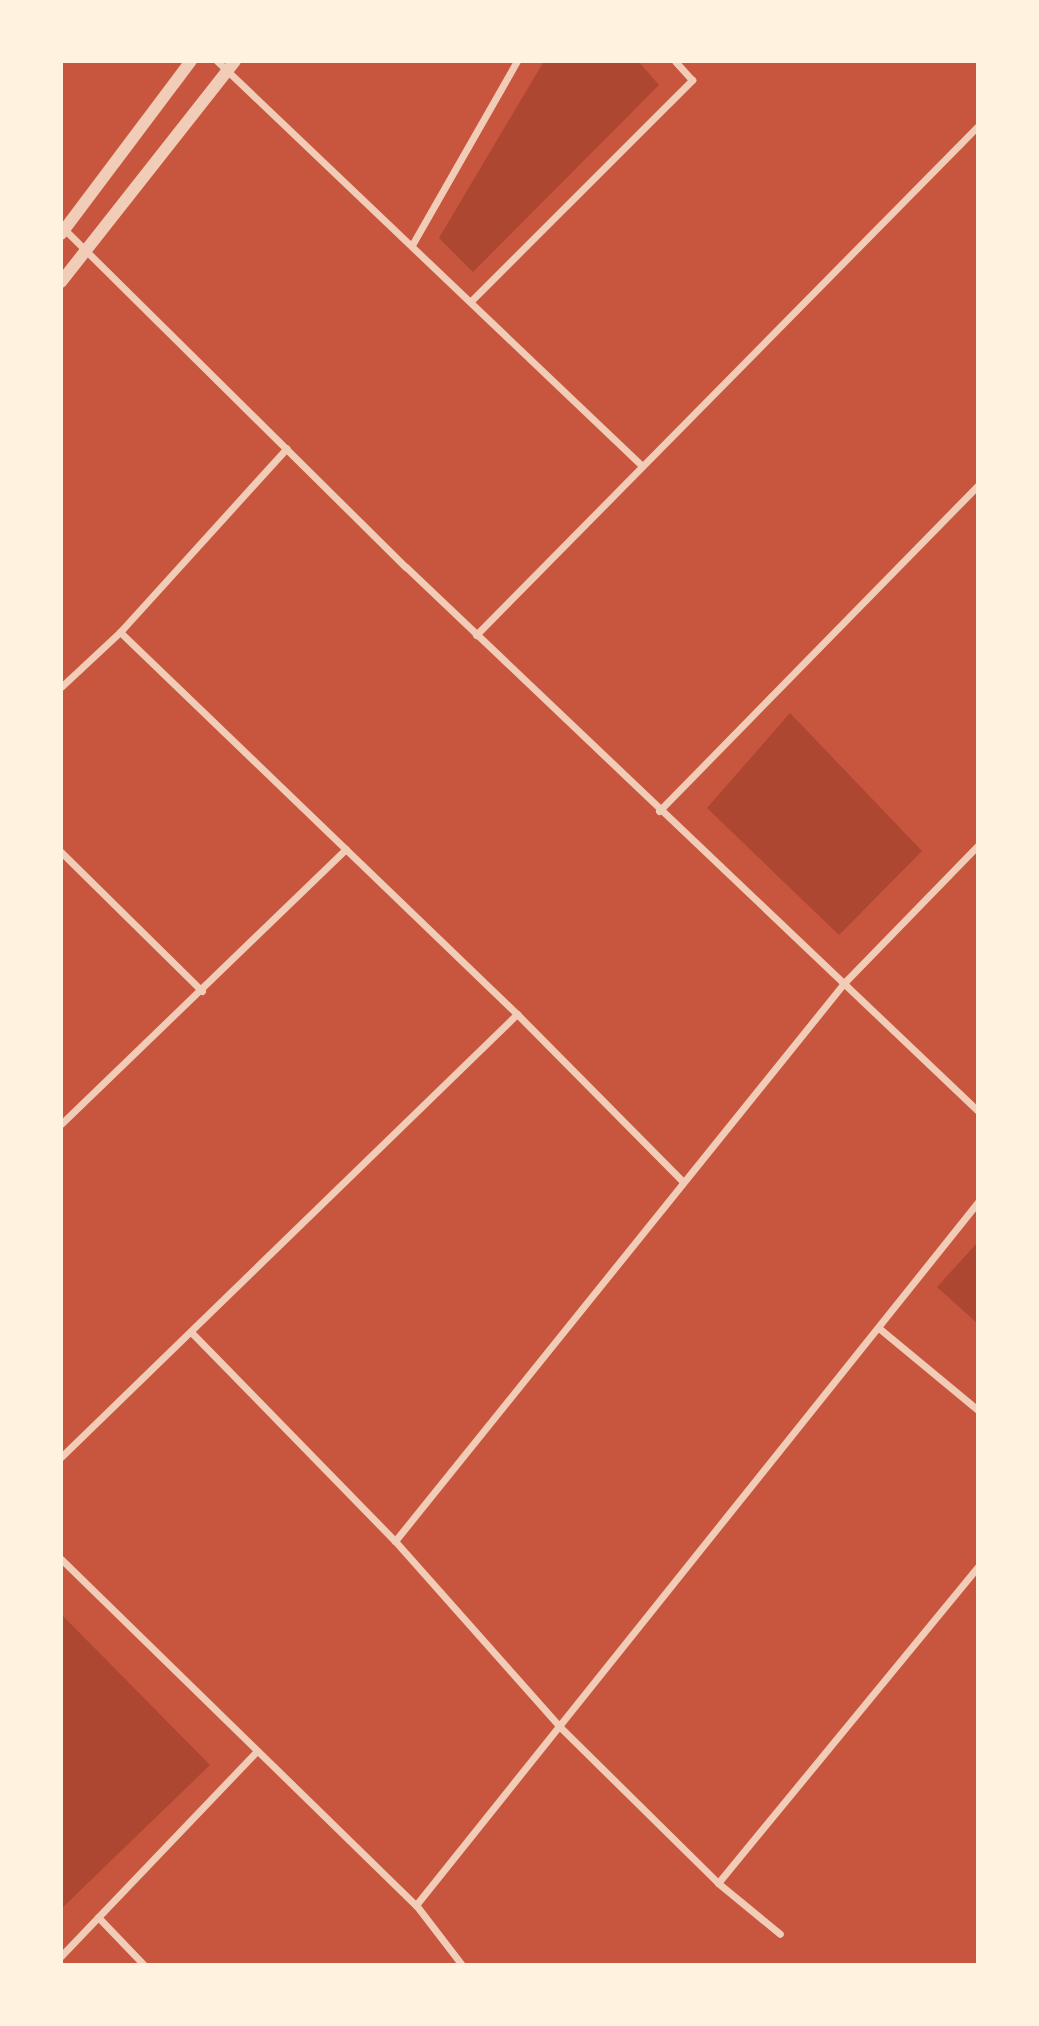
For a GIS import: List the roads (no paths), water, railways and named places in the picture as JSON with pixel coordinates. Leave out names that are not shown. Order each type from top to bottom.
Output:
[{"type":"street","points":[[191,61],[63,232],[476,635],[978,1111]]},
{"type":"street","points":[[217,61],[232,65],[412,245],[640,464]]},
{"type":"street","points":[[412,245],[517,61]]},
{"type":"street","points":[[471,301],[692,80],[675,61]]},
{"type":"street","points":[[61,282],[232,65]]},
{"type":"street","points":[[476,635],[640,464],[978,126]]},
{"type":"street","points":[[61,687],[120,632],[287,448]]},
{"type":"street","points":[[659,810],[978,485]]},
{"type":"street","points":[[120,632],[517,1014],[682,1181]]},
{"type":"street","points":[[394,1541],[845,982],[978,845]]},
{"type":"street","points":[[61,1124],[202,991],[346,849]]},
{"type":"street","points":[[61,852],[202,991]]},
{"type":"street","points":[[61,1457],[517,1014]]},
{"type":"street","points":[[416,1905],[880,1329],[978,1202]]},
{"type":"street","points":[[880,1329],[978,1410]]},
{"type":"street","points":[[191,1332],[394,1541],[560,1727],[718,1883],[780,1934]]},
{"type":"street","points":[[61,1559],[256,1752],[416,1905],[462,1965]]},
{"type":"street","points":[[718,1883],[978,1567]]},
{"type":"street","points":[[61,1956],[256,1752]]},
{"type":"street","points":[[99,1917],[145,1965]]}]
